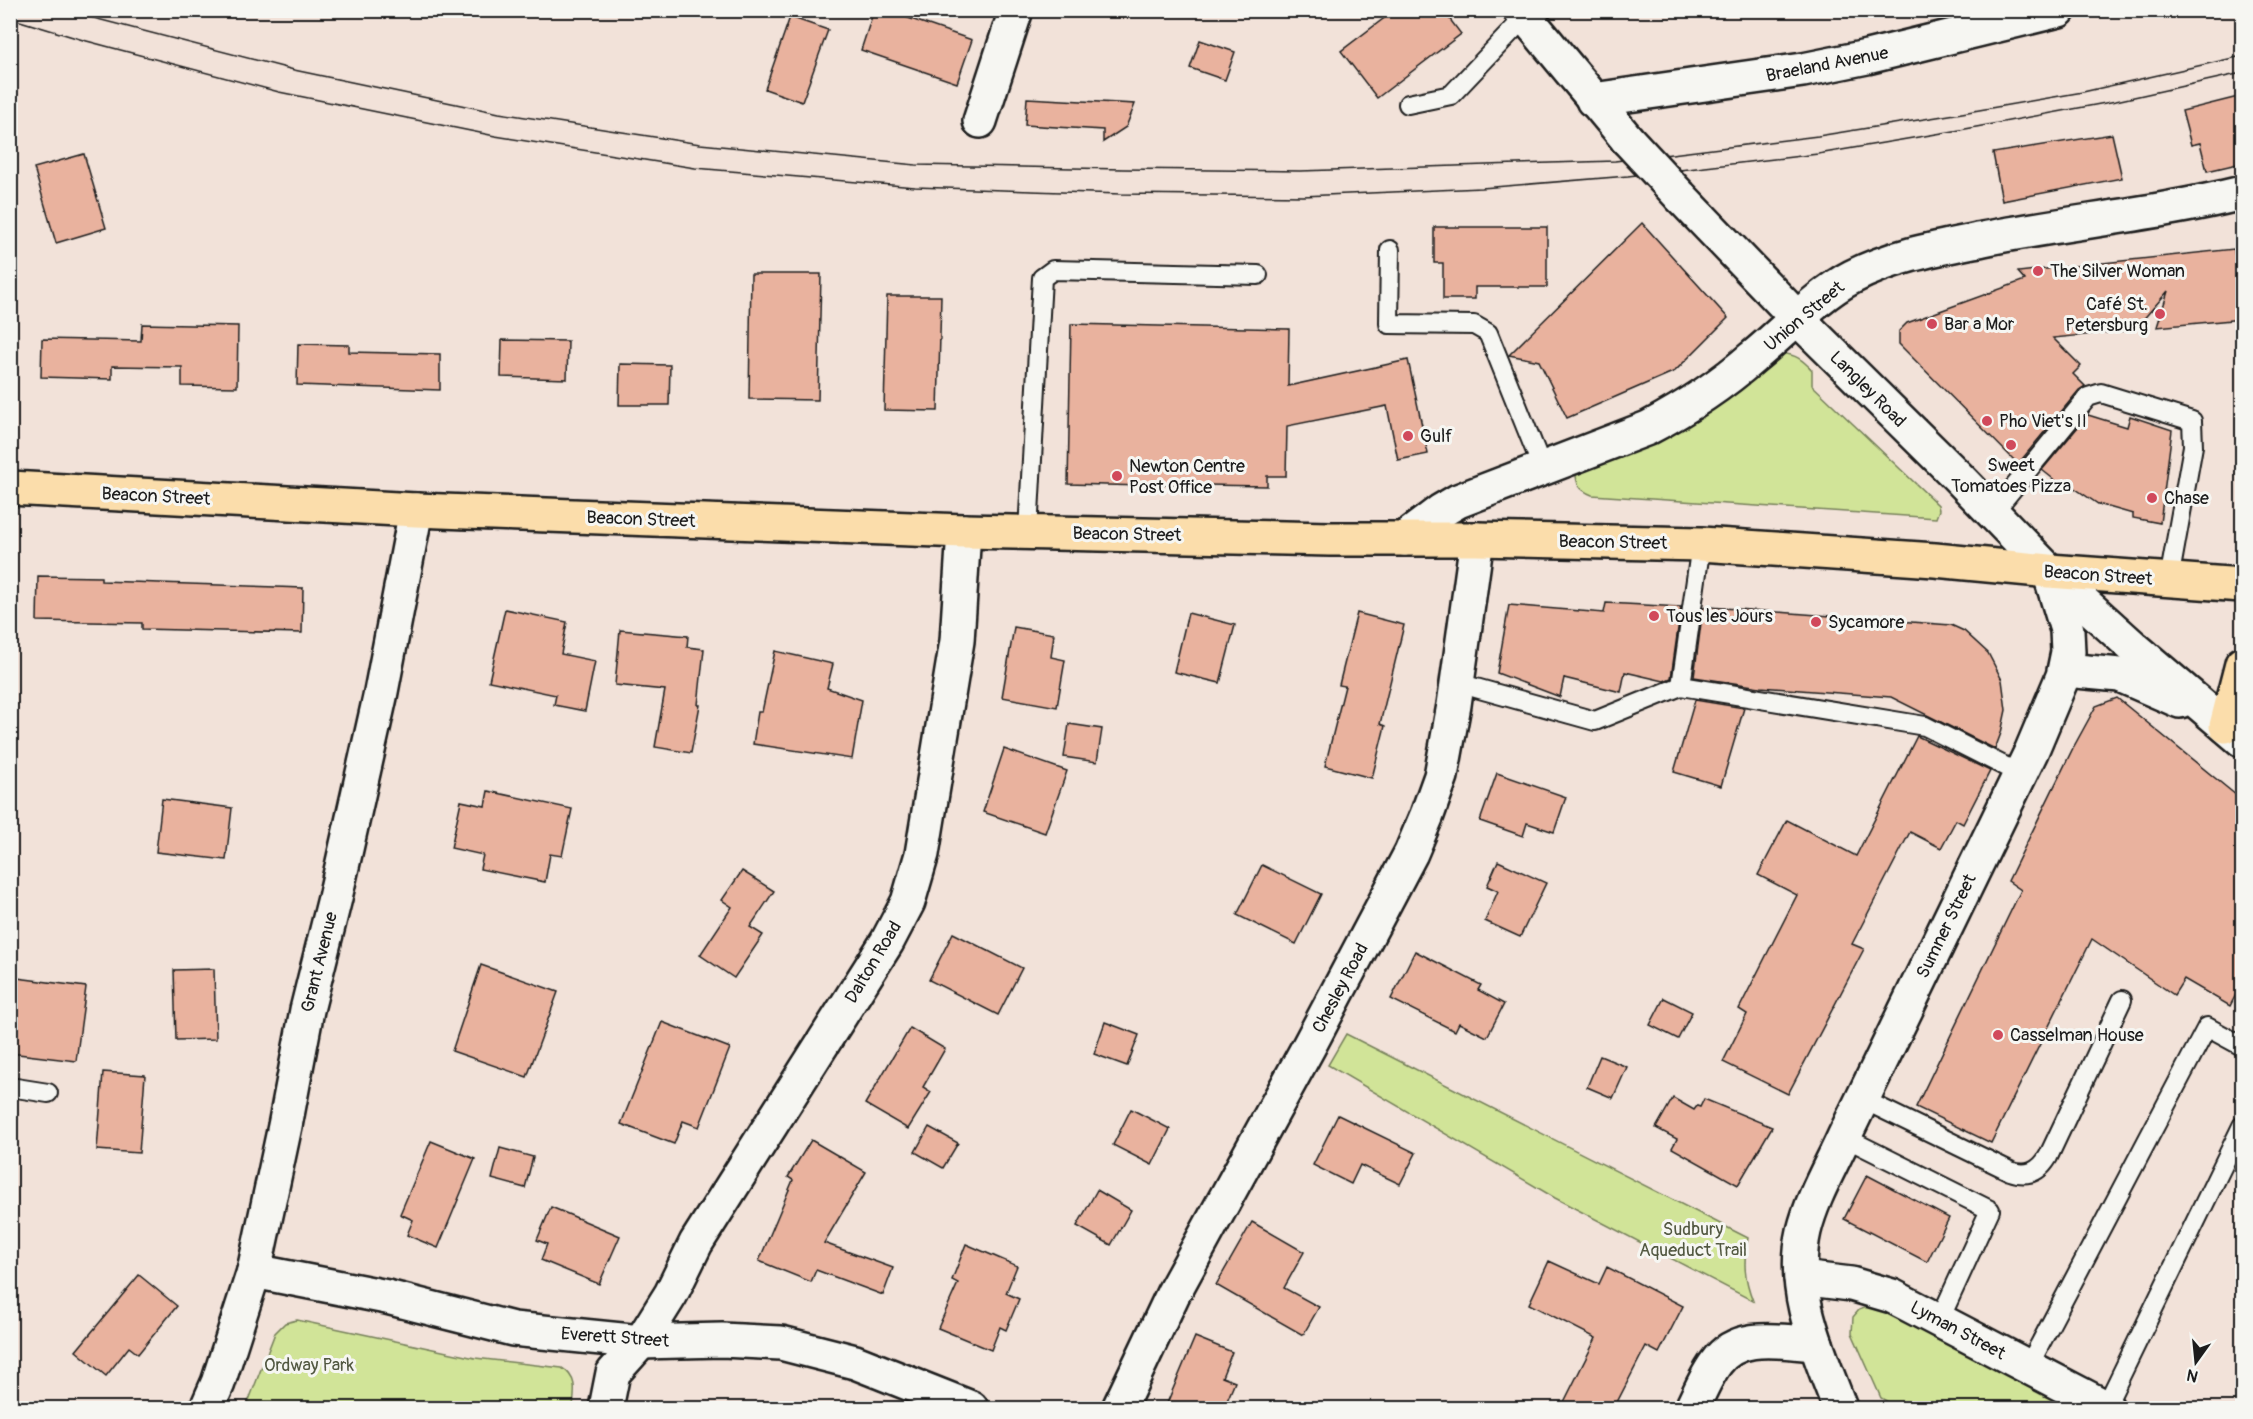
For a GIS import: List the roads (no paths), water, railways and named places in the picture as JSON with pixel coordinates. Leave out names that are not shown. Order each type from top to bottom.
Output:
[{"type":"main road","name":"Beacon Street","points":[[10,488],[416,510],[964,531],[1701,544],[2242,585]]},
{"type":"main road","points":[[2229,728],[2242,664]]},
{"type":"street","points":[[980,121],[1016,10]]},
{"type":"street","name":"Braeland Avenue","points":[[1593,100],[1803,70],[1867,57],[2058,10]]},
{"type":"street","name":"Langley Road","points":[[1523,14],[1627,139],[1798,319],[1957,476],[2049,571],[2132,646],[2229,728]]},
{"type":"street","name":"Union Street","points":[[1404,539],[1458,501],[1648,428],[1678,413],[1717,387],[1827,293],[1842,282],[1867,270],[1920,252],[2022,231],[2150,212],[2242,193]]},
{"type":"street","name":"Grant Avenue","points":[[207,1408],[218,1383],[254,1271],[307,1010],[335,898],[380,697],[416,510]]},
{"type":"street","name":"Dalton Road","points":[[606,1408],[613,1373],[640,1342],[671,1294],[696,1244],[887,942],[908,902],[922,854],[943,735],[957,641],[964,531]]},
{"type":"street","name":"Chesley Road","points":[[1119,1408],[1173,1294],[1309,1046],[1411,853],[1427,815],[1441,776],[1458,683],[1477,539]]},
{"type":"street","name":"Sumner Street","points":[[1840,1408],[1805,1310],[1800,1278],[1804,1231],[1815,1199],[2020,774],[2065,670],[2068,652],[2067,630],[2049,571]]},
{"type":"street","points":[[2065,670],[2105,672],[2128,677],[2229,728]]},
{"type":"street","name":"Everett Street","points":[[254,1271],[387,1297],[513,1329],[640,1342],[722,1340],[781,1343],[855,1362],[971,1408]]},
{"type":"street","name":"Lyman Street","points":[[1800,1278],[1851,1284],[1879,1292],[1940,1319],[2106,1408]]},
{"type":"street","points":[[1692,1408],[1716,1363],[1730,1347],[1760,1341],[1816,1344]]},
{"type":"lane","points":[[1408,104],[1451,95],[1523,14]]},
{"type":"lane","points":[[1390,250],[1389,324],[1474,325],[1488,333],[1542,467]]},
{"type":"lane","points":[[1028,532],[1042,278],[1053,270],[1258,275]]},
{"type":"lane","points":[[1992,514],[2088,396],[2101,393],[2192,421],[2193,446],[2169,580]]},
{"type":"lane","points":[[1681,686],[1701,544]]},
{"type":"lane","points":[[1458,683],[1595,721],[1681,686],[1925,726],[2020,774]]},
{"type":"lane","points":[[1862,1099],[2010,1171],[2021,1174],[2032,1173],[2048,1157],[2122,1000]]},
{"type":"lane","points":[[2028,1367],[2207,1028],[2242,1046]]},
{"type":"lane","points":[[10,1087],[48,1093]]},
{"type":"lane","points":[[2106,1408],[2242,1126]]},
{"type":"lane","points":[[1844,1137],[1990,1210],[1940,1319]]},
{"type":"tram line","points":[[63,10],[294,70],[499,113],[700,144],[916,165],[1300,171],[1615,161],[1818,136],[1962,113],[2083,92],[2242,56]]},
{"type":"tram line","points":[[10,18],[83,40],[279,92],[495,136],[695,168],[915,187],[1121,194],[1303,196],[1482,188],[1628,176],[1818,154],[2116,101],[2242,73]]},
{"type":"place","name":"The Silver Woman","points":[[2038,271]]},
{"type":"place","name":"Café St. Petersburg","points":[[2160,314]]},
{"type":"place","name":"Bar a Mor","points":[[1932,324]]},
{"type":"place","name":"Pho Viet's II","points":[[1987,421]]},
{"type":"place","name":"Gulf","points":[[1408,436]]},
{"type":"place","name":"Sweet Tomatoes Pizza","points":[[2011,445]]},
{"type":"place","name":"Newton Centre Post Office","points":[[1117,476]]},
{"type":"place","name":"Chase","points":[[2152,498]]},
{"type":"place","name":"Tous les Jours","points":[[1654,616]]},
{"type":"place","name":"Sycamore","points":[[1816,622]]},
{"type":"place","name":"Casselman House","points":[[1998,1035]]},
{"type":"park label","name":"Sudbury Aqueduct Trail","points":[[1693,1239]]},
{"type":"park label","name":"Ordway Park","points":[[309,1365]]}]
